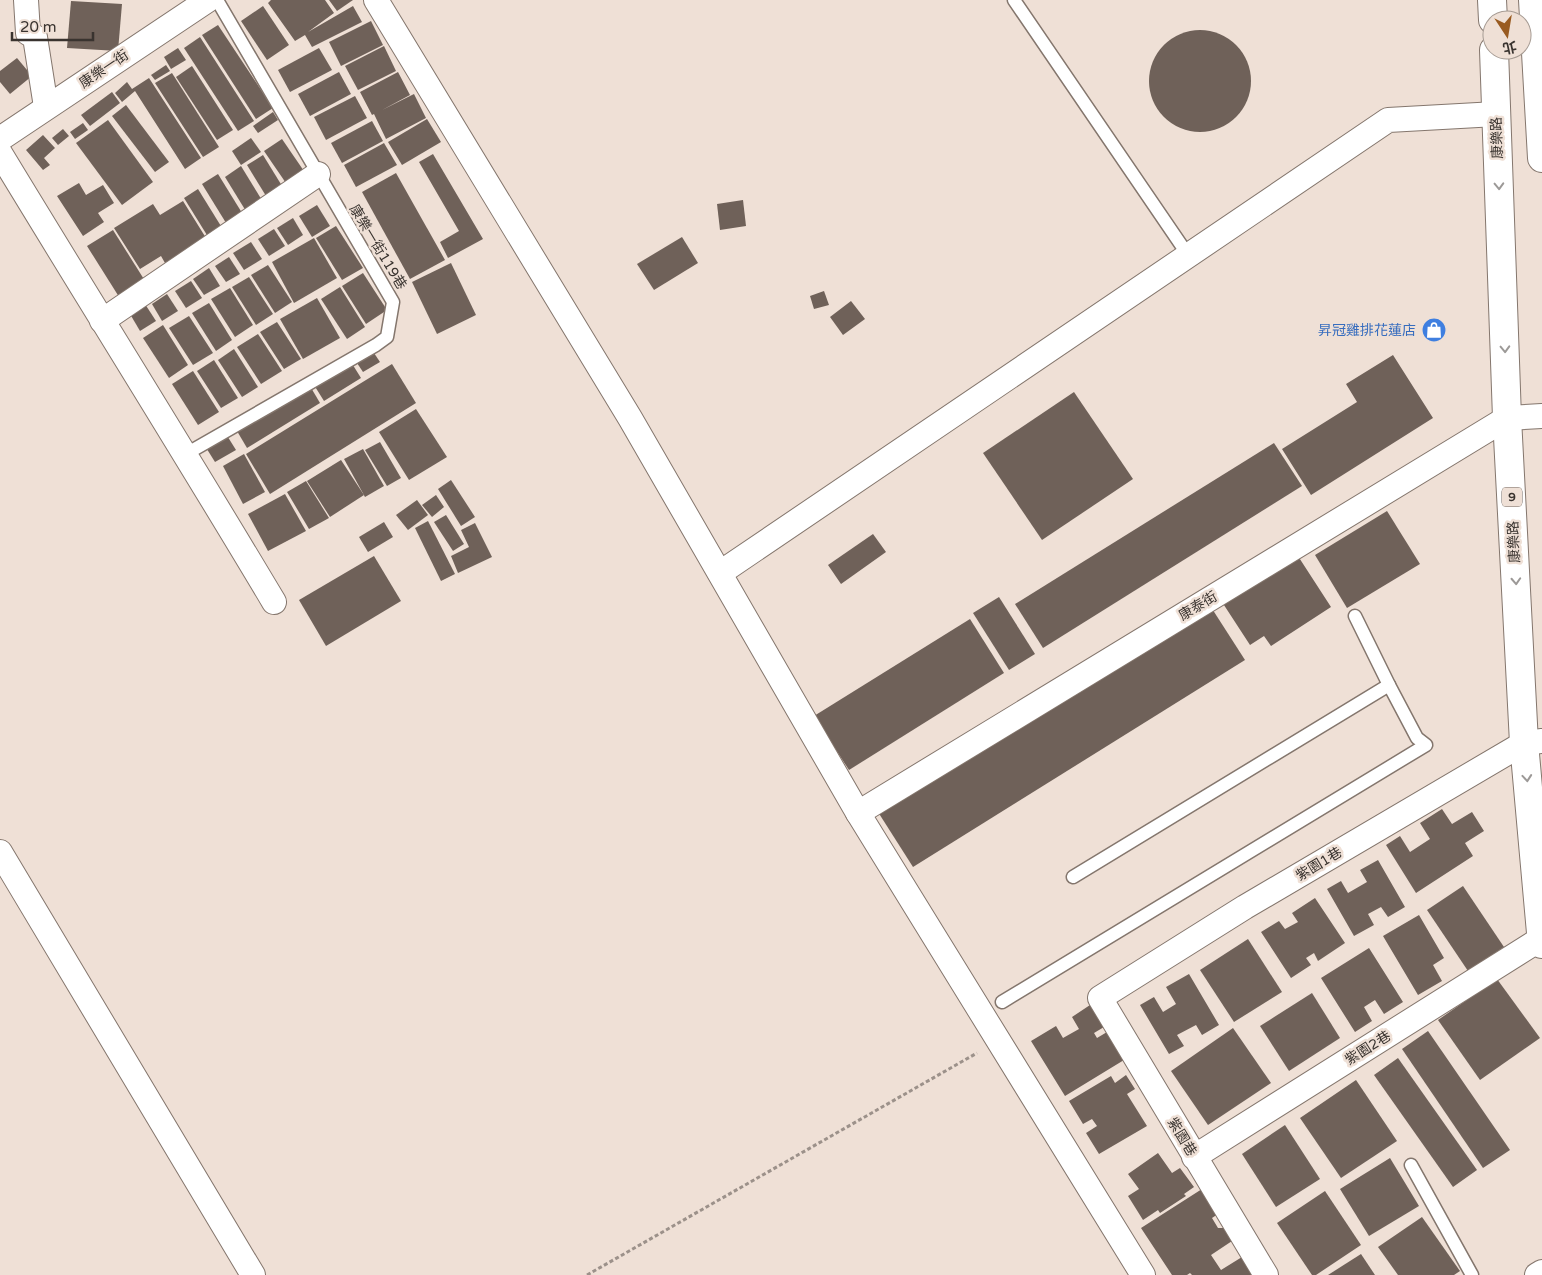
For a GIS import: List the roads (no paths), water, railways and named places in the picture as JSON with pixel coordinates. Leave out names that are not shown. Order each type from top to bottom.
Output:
[{"type":"main road","points":[[1533,0],[1542,158]]},
{"type":"main road","name":"康樂路","points":[[1494,60],[1508,418],[1533,742],[1542,944]]},
{"type":"street","points":[[26,0],[28,33],[35,37],[46,108]]},
{"type":"street","name":"康樂一街","points":[[0,138],[208,0]]},
{"type":"street","points":[[376,0],[630,418],[858,812],[1143,1275]]},
{"type":"street","points":[[720,573],[1388,120],[1496,114]]},
{"type":"street","points":[[0,153],[102,321],[186,454],[274,602]]},
{"type":"street","points":[[102,321],[318,174]]},
{"type":"street","name":"康泰街","points":[[858,812],[1508,418],[1542,416]]},
{"type":"street","name":"紫園1巷","points":[[1100,998],[1245,907],[1533,742]]},
{"type":"street","points":[[0,852],[253,1275]]},
{"type":"street","name":"紫園2巷","points":[[1194,1157],[1542,938]]},
{"type":"street","name":"紫園巷","points":[[1100,998],[1266,1275]]},
{"type":"street","points":[[1537,1275],[1542,1272]]},
{"type":"lane","name":"康樂一街119巷","points":[[186,454],[387,338],[393,302],[217,0]]},
{"type":"lane","points":[[1014,0],[1188,255]]},
{"type":"lane","points":[[1002,1002],[1426,746],[1417,738],[1355,616]]},
{"type":"lane","points":[[1073,877],[1389,685]]},
{"type":"lane","points":[[1412,1165],[1472,1275]]},
{"type":"place","name":"昇冠雞排花蓮店","points":[[1434,330]]}]
